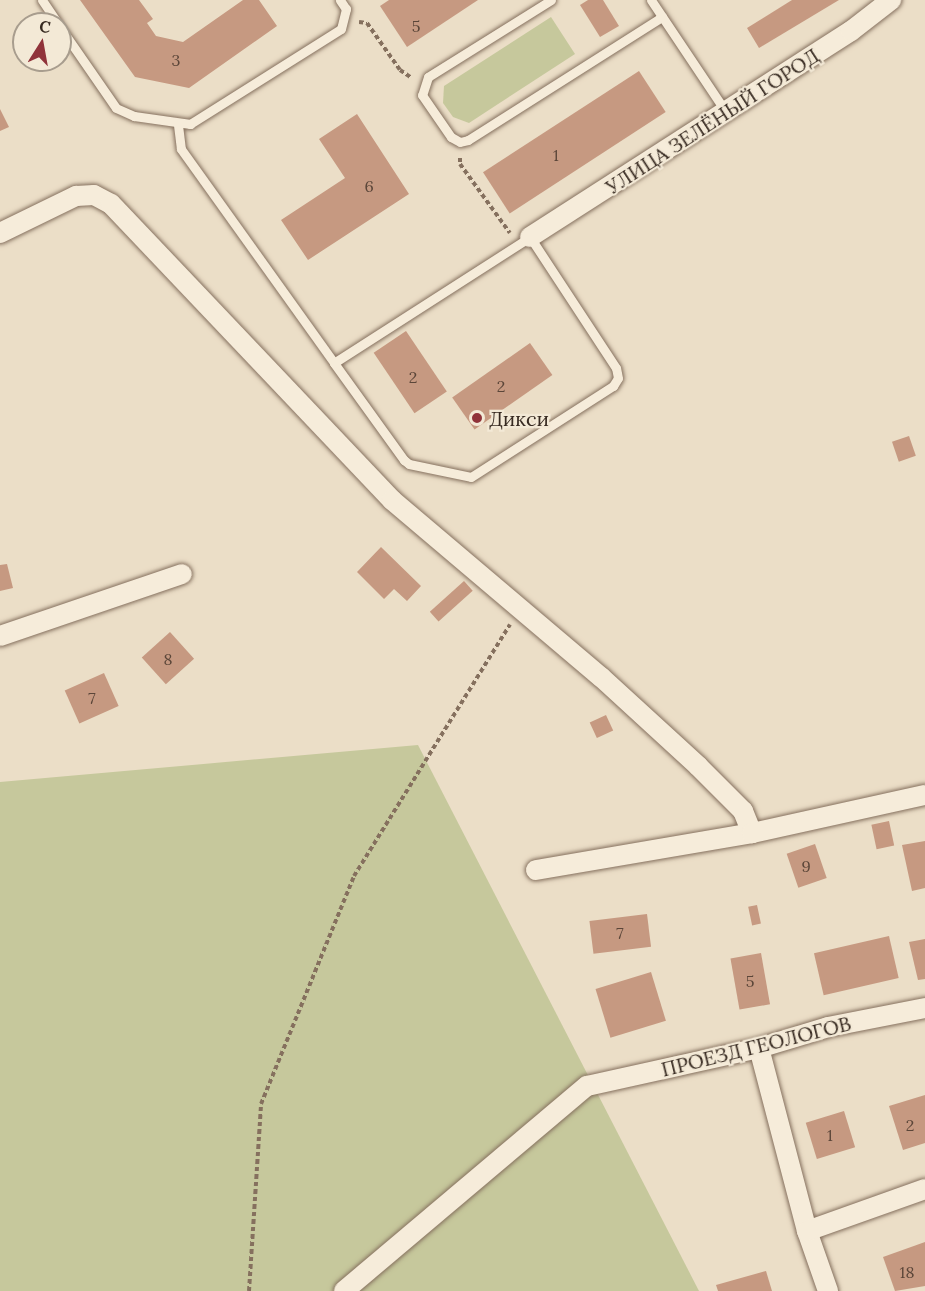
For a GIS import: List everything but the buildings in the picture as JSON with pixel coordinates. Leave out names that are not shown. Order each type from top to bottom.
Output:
[{"type":"street","name":"УЛИЦА ЗЕЛЁНЫЙ ГОРОД","points":[[530,237],[851,32],[891,0]]},
{"type":"street","points":[[0,233],[76,196],[94,195],[111,204],[392,500],[698,766],[743,811],[752,833]]},
{"type":"street","points":[[0,636],[182,574]]},
{"type":"street","points":[[536,870],[752,833],[925,795]]},
{"type":"street","name":"ПРОЕЗД ГЕОЛОГОВ","points":[[344,1291],[587,1086],[759,1048],[828,1027],[925,1008]]},
{"type":"street","points":[[759,1048],[807,1231],[828,1291]]},
{"type":"street","points":[[807,1231],[925,1189]]},
{"type":"lane","points":[[72,44],[116,108],[178,125],[201,120],[341,29],[346,20],[346,9],[340,0]]},
{"type":"lane","points":[[551,0],[428,76],[422,86],[422,95],[451,137],[460,142],[468,140],[662,17]]},
{"type":"lane","points":[[651,0],[726,112]]},
{"type":"lane","points":[[178,125],[181,149],[334,363],[409,464],[460,477],[480,473],[613,387],[618,378],[616,368],[530,237],[334,363]]},
{"type":"path","points":[[346,20],[367,23],[400,70],[422,86]]},
{"type":"path","points":[[460,142],[460,164],[509,232],[530,237]]},
{"type":"path","points":[[249,1291],[261,1104],[354,876],[520,609]]},
{"type":"green space","points":[[551,17],[575,54],[469,123],[453,117],[443,103],[444,86]]},
{"type":"green space","points":[[418,745],[699,1291],[0,1291],[0,782]]},
{"type":"place","name":"Дикси","points":[[477,418]]}]
